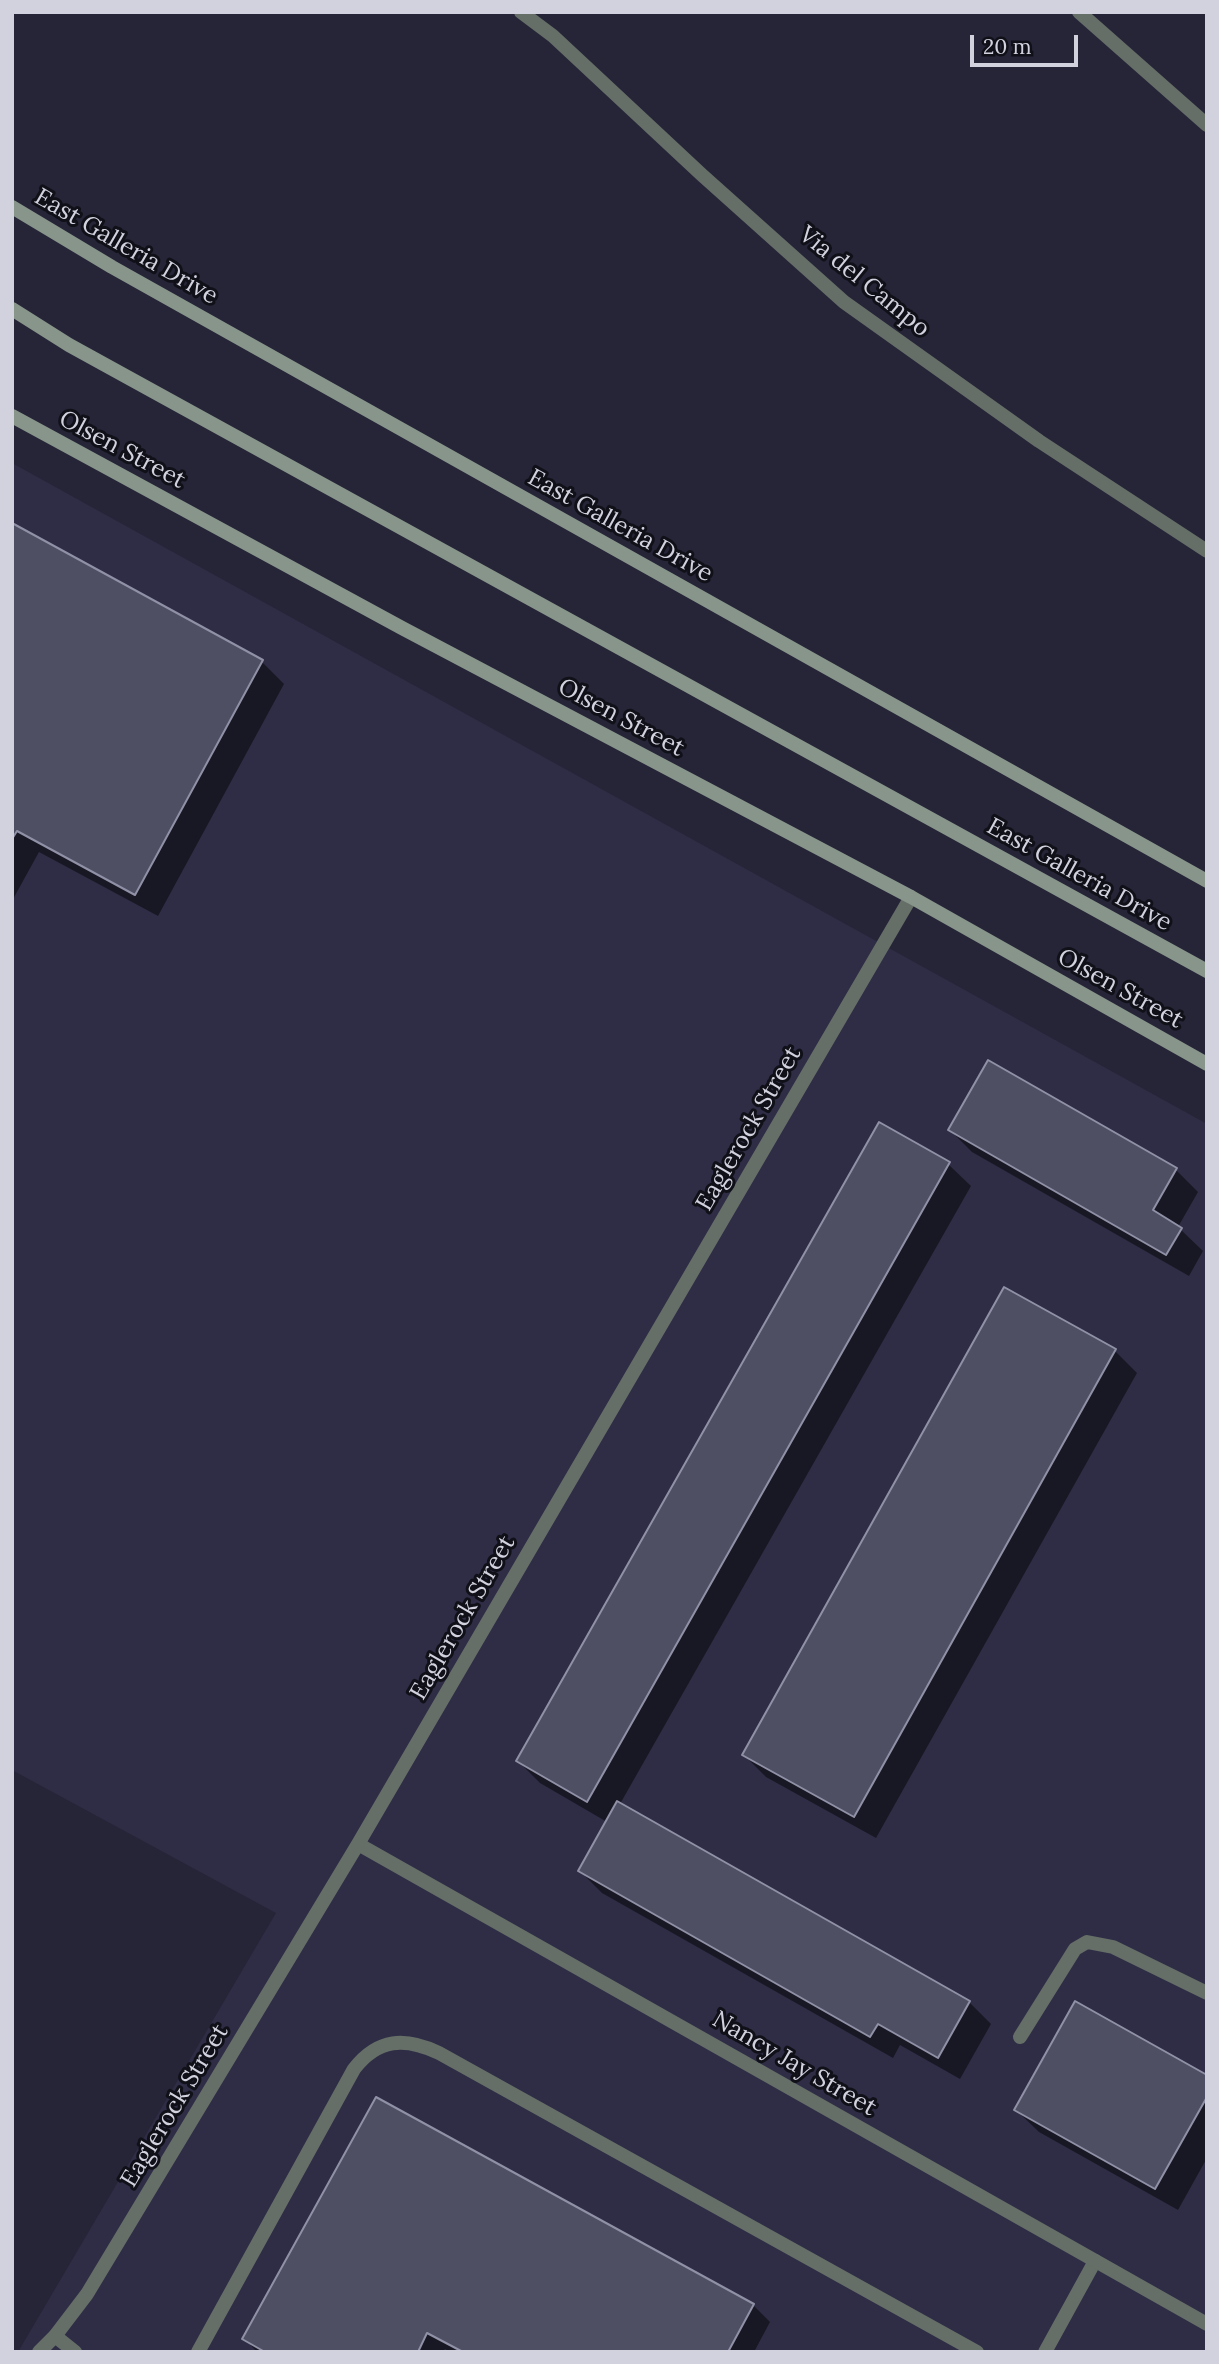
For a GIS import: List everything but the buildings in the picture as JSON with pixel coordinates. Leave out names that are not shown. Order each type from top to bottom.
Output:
[{"type":"main road","name":"East Galleria Drive","points":[[12,207],[112,267],[1207,881]]},
{"type":"main road","name":"East Galleria Drive","points":[[12,309],[81,351],[1207,971]]},
{"type":"main road","name":"Olsen Street","points":[[12,416],[402,628],[911,897],[1207,1064]]},
{"type":"street","name":"Via del Campo","points":[[521,12],[554,36],[702,175],[844,302],[1039,441],[1207,551]]},
{"type":"street","points":[[1079,12],[1207,125]]},
{"type":"street","name":"Eaglerock Street","points":[[39,2352],[55,2336],[105,2266],[358,1844],[911,897]]},
{"type":"street","name":"Nancy Jay Street","points":[[358,1844],[1207,2324]]},
{"type":"street","points":[[1020,2037],[1075,1949],[1087,1942],[1113,1947],[1207,1993]]},
{"type":"street","points":[[198,2352],[354,2069],[373,2050],[389,2043],[407,2042],[439,2053],[977,2352]]},
{"type":"street","points":[[1045,2352],[1095,2261]]},
{"type":"street","points":[[55,2336],[75,2352]]},
{"type":"shaded area","points":[[12,463],[1207,1124],[1207,2352],[18,2352],[276,1913],[12,1770]]}]
